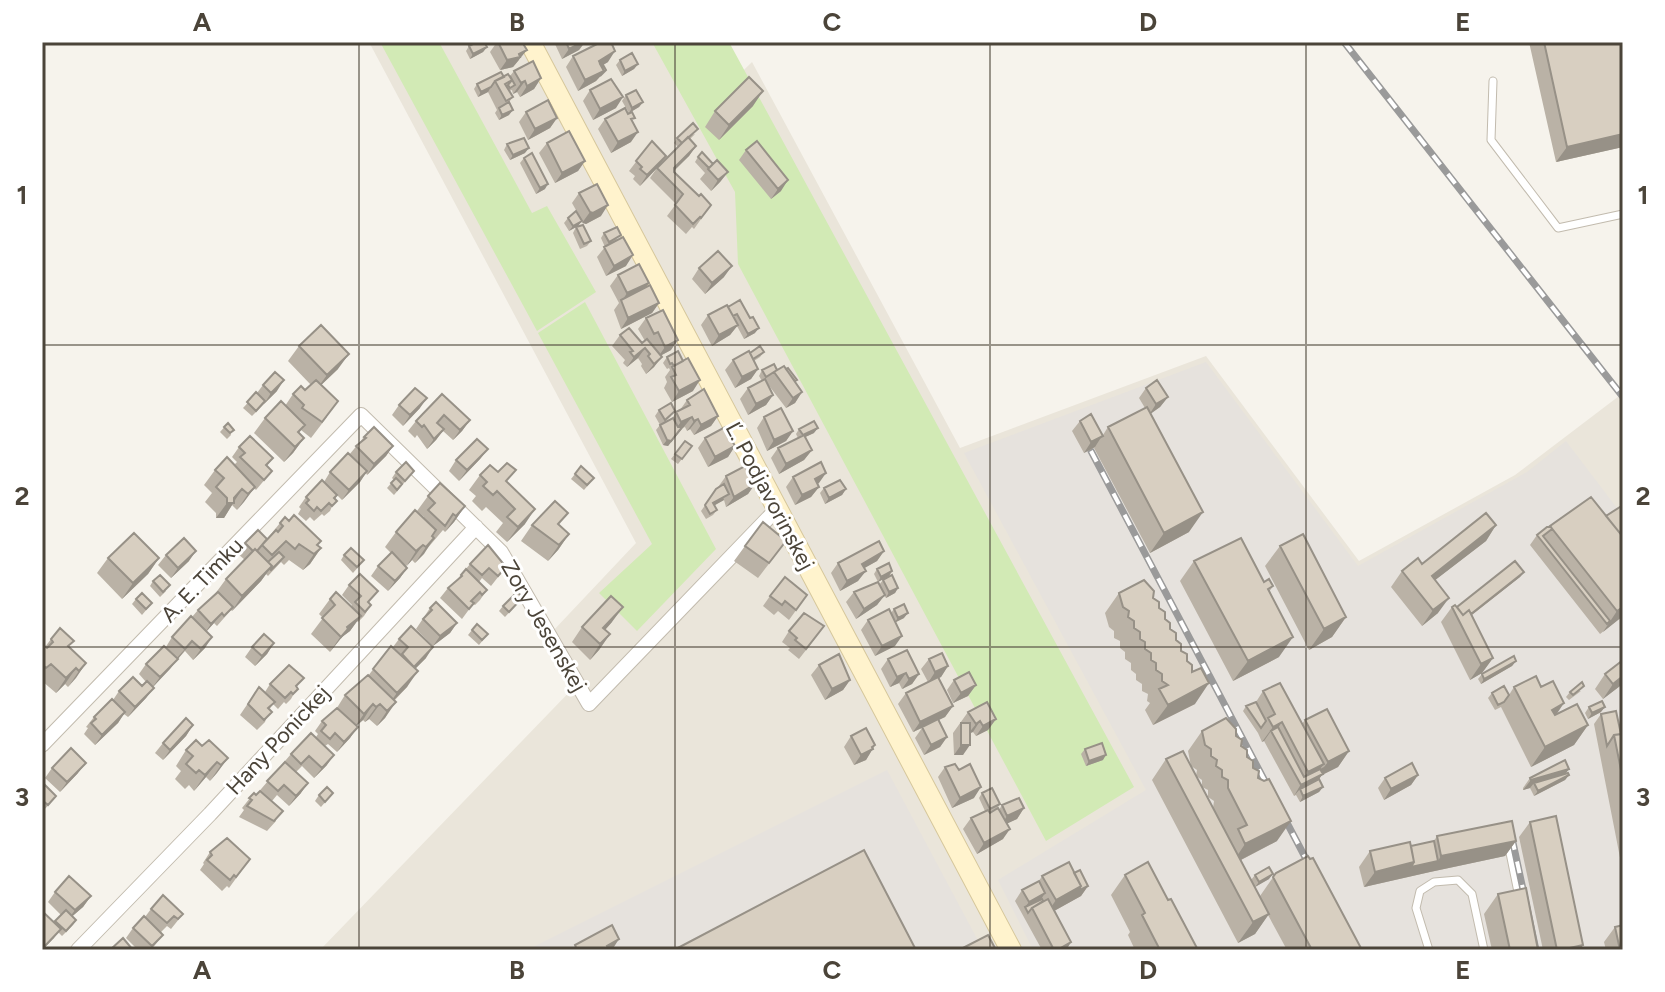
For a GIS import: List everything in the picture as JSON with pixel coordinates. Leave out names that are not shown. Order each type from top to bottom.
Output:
[{"type":"street","name":"Ľ. Podjavorinskej","points":[[530,42],[1011,950]]},
{"type":"street","name":"Zory Jesenskej","points":[[361,415],[501,552],[589,704],[776,510]]},
{"type":"street","name":"A. E. Timku","points":[[42,745],[361,415]]},
{"type":"street","name":"Hany Ponickej","points":[[78,950],[220,803],[476,527]]},
{"type":"lane","points":[[1493,81],[1491,140],[1558,228],[1623,214]]},
{"type":"lane","points":[[1508,842],[1521,904]]},
{"type":"lane","points":[[1429,950],[1416,908],[1420,891],[1434,882],[1458,880],[1472,894],[1484,950]]},
{"type":"shaded area","points":[[369,42],[659,42],[700,113],[752,62],[960,448],[1206,356],[1359,561],[1515,475],[1623,393],[1623,950],[320,950],[579,682],[552,632],[636,543]]},
{"type":"shaded area","points":[[1206,362],[1358,566],[1527,472],[1566,441],[1623,516],[1623,950],[1033,950],[998,880],[1146,790],[964,453]]},
{"type":"shaded area","points":[[887,770],[983,950],[527,950]]},
{"type":"green space","points":[[380,42],[439,42],[532,213],[547,206],[596,292],[537,331]]},
{"type":"green space","points":[[652,42],[729,42],[1134,787],[1046,841],[738,264],[735,192]]},
{"type":"green space","points":[[585,302],[716,549],[637,631],[599,593],[652,544],[538,333]]},
{"type":"building","points":[[484,42],[487,47],[473,54],[469,46]]},
{"type":"building","points":[[498,42],[522,42],[527,50],[519,54],[520,57],[507,60]]},
{"type":"building","points":[[566,42],[583,42],[569,49]]},
{"type":"building","points":[[601,42],[611,42],[615,51],[599,61],[604,71],[585,80],[573,56]]},
{"type":"building","points":[[1544,42],[1623,42],[1623,134],[1567,147]]},
{"type":"building","points":[[632,53],[638,64],[625,71],[620,60]]},
{"type":"building","points":[[533,61],[541,78],[527,86],[525,81],[521,83],[514,71]]},
{"type":"building","points":[[501,72],[504,77],[481,92],[477,84]]},
{"type":"building","points":[[508,74],[512,80],[505,84],[513,97],[506,101],[495,81]]},
{"type":"building","points":[[749,77],[763,91],[729,125],[715,111]]},
{"type":"building","points":[[611,79],[623,97],[600,109],[590,90]]},
{"type":"building","points":[[636,90],[643,102],[632,108],[626,95]]},
{"type":"building","points":[[548,100],[557,118],[535,129],[526,112]]},
{"type":"building","points":[[509,102],[513,110],[502,115],[499,108]]},
{"type":"building","points":[[625,108],[628,114],[632,112],[635,118],[631,119],[638,132],[618,142],[605,119]]},
{"type":"building","points":[[693,123],[698,129],[682,143],[677,138]]},
{"type":"building","points":[[569,131],[585,161],[562,173],[547,143]]},
{"type":"building","points":[[688,137],[696,146],[674,168],[674,172],[711,205],[693,224],[675,205],[683,194],[657,168]]},
{"type":"building","points":[[524,138],[529,148],[513,155],[507,144]]},
{"type":"building","points":[[652,141],[666,156],[647,175],[636,161]]},
{"type":"building","points":[[757,141],[788,180],[778,189],[746,150]]},
{"type":"building","points":[[702,152],[713,164],[709,168],[698,157]]},
{"type":"building","points":[[532,153],[548,184],[540,188],[524,158]]},
{"type":"building","points":[[717,160],[728,172],[718,180],[708,169]]},
{"type":"building","points":[[597,184],[608,205],[593,213],[579,193]]},
{"type":"building","points":[[576,211],[582,221],[573,226],[568,218]]},
{"type":"building","points":[[583,225],[591,241],[584,244],[576,227]]},
{"type":"building","points":[[617,227],[621,235],[609,242],[604,233]]},
{"type":"building","points":[[623,237],[633,255],[614,266],[604,247]]},
{"type":"building","points":[[718,251],[732,266],[712,283],[699,268]]},
{"type":"building","points":[[639,264],[649,283],[627,293],[618,275]]},
{"type":"building","points":[[650,285],[659,303],[628,318],[621,300]]},
{"type":"building","points":[[740,300],[759,328],[748,334],[737,314],[733,316],[728,307]]},
{"type":"building","points":[[727,305],[738,325],[719,335],[708,315]]},
{"type":"building","points":[[663,310],[678,340],[665,347],[646,318]]},
{"type":"building","points":[[321,325],[349,354],[327,375],[299,346]]},
{"type":"building","points":[[629,328],[642,343],[647,339],[662,357],[654,364],[645,348],[634,357],[620,335]]},
{"type":"building","points":[[760,346],[764,352],[753,359],[750,353]]},
{"type":"building","points":[[678,351],[683,361],[674,366],[667,357]]},
{"type":"building","points":[[749,351],[758,369],[742,377],[733,360]]},
{"type":"building","points":[[688,358],[700,380],[679,391],[671,377],[676,375],[672,367]]},
{"type":"building","points":[[774,364],[777,370],[766,377],[762,370]]},
{"type":"building","points":[[784,366],[802,392],[793,398],[774,372]]},
{"type":"building","points":[[275,372],[284,380],[271,393],[263,385]]},
{"type":"building","points":[[765,379],[773,395],[756,404],[748,388]]},
{"type":"building","points":[[316,380],[338,401],[322,422],[302,408],[304,405],[293,394],[301,386],[305,390]]},
{"type":"building","points":[[1157,380],[1168,397],[1156,404],[1146,388]]},
{"type":"building","points":[[415,388],[427,398],[410,415],[399,405]]},
{"type":"building","points":[[704,389],[718,416],[701,425],[698,419],[694,421],[692,417],[681,422],[676,412],[690,405],[687,400]]},
{"type":"building","points":[[256,392],[265,401],[256,411],[247,402]]},
{"type":"building","points":[[442,394],[470,420],[460,430],[444,415],[437,423],[444,429],[434,439],[424,425],[422,427],[416,421]]},
{"type":"building","points":[[281,401],[305,425],[298,432],[304,438],[295,447],[265,418]]},
{"type":"building","points":[[671,403],[675,411],[665,420],[659,410]]},
{"type":"building","points":[[1147,407],[1203,512],[1164,533],[1108,427]]},
{"type":"building","points":[[781,408],[793,431],[774,440],[764,417]]},
{"type":"building","points":[[1091,414],[1103,436],[1091,442],[1080,421]]},
{"type":"building","points":[[673,418],[678,427],[682,427],[671,441],[667,440],[660,425]]},
{"type":"building","points":[[814,421],[818,428],[803,435],[799,429]]},
{"type":"building","points":[[228,423],[234,430],[230,433],[224,427]]},
{"type":"building","points":[[374,427],[393,446],[374,464],[356,446]]},
{"type":"building","points":[[725,427],[735,446],[715,457],[705,438]]},
{"type":"building","points":[[804,435],[812,450],[786,464],[778,448]]},
{"type":"building","points":[[250,436],[273,458],[266,465],[272,471],[264,480],[240,457],[245,453],[239,447]]},
{"type":"building","points":[[477,439],[488,449],[467,470],[456,460]]},
{"type":"building","points":[[685,441],[692,446],[682,459],[675,454]]},
{"type":"building","points":[[348,453],[367,471],[349,490],[330,472]]},
{"type":"building","points":[[227,457],[255,487],[248,494],[242,489],[234,498],[234,503],[227,503],[227,498],[216,487],[224,478],[215,470]]},
{"type":"building","points":[[406,462],[414,471],[405,481],[396,472]]},
{"type":"building","points":[[821,462],[826,473],[815,479],[819,487],[802,495],[793,477]]},
{"type":"building","points":[[507,463],[516,470],[506,481],[535,509],[518,527],[507,517],[515,509],[497,491],[493,495],[483,486],[487,482],[480,475],[490,465],[498,472]]},
{"type":"building","points":[[581,466],[594,478],[587,485],[575,474]]},
{"type":"building","points":[[745,466],[755,484],[734,497],[726,476]]},
{"type":"building","points":[[396,478],[402,484],[397,490],[391,483]]},
{"type":"building","points":[[322,480],[337,495],[334,498],[337,501],[332,506],[329,503],[321,511],[317,507],[314,511],[306,503],[309,500],[306,497]]},
{"type":"building","points":[[840,480],[846,489],[829,498],[824,488]]},
{"type":"building","points":[[440,483],[465,506],[456,516],[453,514],[445,526],[428,510],[435,503],[428,496]]},
{"type":"building","points":[[724,484],[729,494],[713,503],[717,510],[710,514],[705,505],[716,489]]},
{"type":"building","points":[[1591,497],[1623,537],[1623,607],[1617,611],[1550,526]]},
{"type":"building","points":[[555,501],[568,513],[558,524],[569,534],[559,545],[532,525]]},
{"type":"building","points":[[1623,505],[1623,537],[1606,516]]},
{"type":"building","points":[[415,510],[436,530],[426,547],[423,545],[416,551],[396,532]]},
{"type":"building","points":[[1486,513],[1496,525],[1432,576],[1449,598],[1433,610],[1402,571],[1418,558],[1422,564]]},
{"type":"building","points":[[294,515],[321,541],[317,545],[321,548],[314,554],[299,544],[295,549],[286,541],[272,555],[262,545],[283,526],[280,523],[285,517],[289,521]]},
{"type":"building","points":[[763,522],[786,541],[769,563],[745,546]]},
{"type":"building","points":[[1547,527],[1552,529],[1543,536],[1610,621],[1607,624],[1537,535]]},
{"type":"building","points":[[258,530],[267,539],[257,551],[253,551],[245,543]]},
{"type":"building","points":[[134,533],[159,558],[133,583],[108,558]]},
{"type":"building","points":[[1303,534],[1346,617],[1324,629],[1280,546]]},
{"type":"building","points":[[184,538],[196,551],[178,568],[166,555]]},
{"type":"building","points":[[1241,538],[1264,582],[1269,579],[1273,586],[1268,589],[1293,637],[1248,661],[1194,561]]},
{"type":"building","points":[[879,541],[884,551],[862,564],[866,571],[847,581],[838,563]]},
{"type":"building","points":[[488,545],[506,567],[498,576],[489,568],[482,575],[470,564]]},
{"type":"building","points":[[351,548],[364,560],[357,567],[344,555]]},
{"type":"building","points":[[255,549],[272,566],[242,596],[226,579]]},
{"type":"building","points":[[279,552],[284,557],[271,570],[268,562]]},
{"type":"building","points":[[392,552],[407,568],[395,581],[378,566]]},
{"type":"building","points":[[1515,561],[1524,572],[1471,614],[1469,610],[1463,615],[1457,607]]},
{"type":"building","points":[[889,563],[892,571],[881,577],[877,569]]},
{"type":"building","points":[[466,569],[487,590],[471,601],[474,603],[469,609],[448,588]]},
{"type":"building","points":[[360,574],[378,591],[368,602],[371,605],[365,612],[355,602],[361,596],[349,585]]},
{"type":"building","points":[[160,575],[170,585],[163,592],[153,581]]},
{"type":"building","points":[[892,575],[898,588],[889,592],[883,580]]},
{"type":"building","points":[[785,577],[807,595],[796,610],[785,601],[782,605],[770,596]]},
{"type":"building","points":[[1144,580],[1154,591],[1153,598],[1165,612],[1170,629],[1176,633],[1181,651],[1187,654],[1192,672],[1201,668],[1209,683],[1168,705],[1159,689],[1168,685],[1156,670],[1156,663],[1145,649],[1140,632],[1134,628],[1134,621],[1128,617],[1129,611],[1123,607],[1119,593]]},
{"type":"building","points":[[878,582],[885,595],[864,609],[854,592]]},
{"type":"building","points":[[218,592],[233,607],[211,624],[198,610]]},
{"type":"building","points":[[336,592],[361,616],[347,627],[341,637],[322,618],[335,605],[330,599]]},
{"type":"building","points":[[517,592],[523,597],[509,612],[503,606]]},
{"type":"building","points":[[142,593],[152,603],[146,609],[136,599]]},
{"type":"building","points":[[611,596],[623,607],[603,628],[610,634],[600,644],[582,627]]},
{"type":"building","points":[[436,602],[457,623],[440,636],[423,619]]},
{"type":"building","points":[[904,604],[908,613],[898,618],[894,609]]},
{"type":"building","points":[[1455,605],[1463,615],[1469,610],[1493,658],[1481,664],[1452,607]]},
{"type":"building","points":[[889,609],[902,636],[882,646],[868,620]]},
{"type":"building","points":[[804,613],[824,626],[806,649],[789,631]]},
{"type":"building","points":[[191,616],[212,637],[201,649],[192,641],[185,649],[172,637]]},
{"type":"building","points":[[477,624],[488,634],[482,640],[472,630]]},
{"type":"building","points":[[411,626],[433,647],[414,667],[402,654],[408,647],[399,639]]},
{"type":"building","points":[[60,628],[74,641],[68,646],[86,663],[66,678],[51,664],[46,668],[42,664],[43,645],[47,648],[53,642],[51,639]]},
{"type":"building","points":[[264,634],[274,643],[262,656],[252,647]]},
{"type":"building","points":[[164,646],[178,659],[160,677],[146,664]]},
{"type":"building","points":[[391,646],[418,671],[397,693],[373,669]]},
{"type":"building","points":[[907,650],[919,674],[909,679],[906,673],[897,677],[888,659]]},
{"type":"building","points":[[942,653],[948,666],[935,672],[929,659]]},
{"type":"building","points":[[839,654],[850,680],[832,689],[819,665]]},
{"type":"building","points":[[1514,656],[1516,661],[1484,679],[1482,674]]},
{"type":"building","points":[[1623,660],[1623,676],[1613,684],[1605,674]]},
{"type":"building","points":[[289,665],[304,678],[296,686],[298,689],[285,698],[270,684]]},
{"type":"building","points":[[969,672],[976,685],[961,693],[954,680]]},
{"type":"building","points":[[368,675],[396,702],[387,711],[380,704],[376,707],[373,704],[364,714],[345,695]]},
{"type":"building","points":[[1536,676],[1541,687],[1553,681],[1564,703],[1552,710],[1555,715],[1577,704],[1588,725],[1545,747],[1514,687]]},
{"type":"building","points":[[133,677],[142,686],[147,681],[154,688],[135,707],[119,691]]},
{"type":"building","points":[[938,677],[953,706],[920,722],[906,693]]},
{"type":"building","points":[[1582,682],[1584,686],[1573,695],[1570,692]]},
{"type":"building","points":[[1280,683],[1324,764],[1308,772],[1282,722],[1273,727],[1268,718],[1275,714],[1263,691]]},
{"type":"building","points":[[1504,686],[1509,695],[1498,705],[1492,693]]},
{"type":"building","points":[[259,687],[275,702],[268,708],[272,712],[264,720],[248,704]]},
{"type":"building","points":[[112,699],[125,712],[102,735],[91,723]]},
{"type":"building","points":[[1602,701],[1605,707],[1592,713],[1589,707]]},
{"type":"building","points":[[987,702],[996,719],[983,726],[980,721],[976,724],[968,712]]},
{"type":"building","points":[[1256,702],[1266,721],[1261,728],[1246,706]]},
{"type":"building","points":[[337,708],[358,727],[344,742],[335,733],[330,739],[321,731],[326,725],[322,721]]},
{"type":"building","points":[[1327,709],[1349,751],[1328,762],[1305,720]]},
{"type":"building","points":[[1616,711],[1621,734],[1614,735],[1607,746],[1601,714]]},
{"type":"building","points":[[186,718],[193,725],[170,750],[163,743]]},
{"type":"building","points":[[1226,718],[1236,729],[1236,736],[1242,740],[1241,746],[1253,761],[1253,768],[1259,771],[1258,778],[1264,781],[1269,779],[1291,821],[1245,844],[1238,829],[1247,825],[1228,788],[1228,780],[1222,777],[1222,770],[1216,766],[1217,760],[1205,745],[1202,731]]},
{"type":"building","points":[[938,719],[947,737],[931,745],[922,727]]},
{"type":"building","points":[[961,723],[970,723],[970,745],[961,745]]},
{"type":"building","points":[[1278,727],[1304,777],[1320,769],[1323,774],[1301,785],[1271,731]]},
{"type":"building","points":[[866,728],[875,745],[861,755],[851,736]]},
{"type":"building","points":[[311,733],[334,755],[322,768],[309,756],[301,764],[291,754]]},
{"type":"building","points":[[1623,734],[1623,780],[1614,735]]},
{"type":"building","points":[[196,740],[202,746],[209,740],[228,758],[221,765],[217,762],[205,775],[199,770],[196,773],[186,764],[193,756],[186,750]]},
{"type":"building","points":[[1102,743],[1106,755],[1089,761],[1085,749]]},
{"type":"building","points":[[71,748],[86,763],[67,782],[52,768]]},
{"type":"building","points":[[1183,751],[1269,914],[1253,922],[1166,759]]},
{"type":"building","points":[[1565,760],[1569,769],[1531,780],[1530,778]]},
{"type":"building","points":[[285,762],[308,783],[296,796],[284,785],[278,791],[267,781]]},
{"type":"building","points":[[1412,763],[1418,775],[1391,789],[1385,778]]},
{"type":"building","points":[[955,764],[959,770],[970,764],[981,787],[960,798],[945,767]]},
{"type":"building","points":[[1568,773],[1538,791],[1534,783]]},
{"type":"building","points":[[1319,779],[1323,787],[1303,796],[1300,789]]},
{"type":"building","points":[[45,785],[56,796],[48,805],[42,800]]},
{"type":"building","points":[[327,787],[333,793],[325,802],[319,795]]},
{"type":"building","points":[[992,788],[1000,804],[990,809],[982,793]]},
{"type":"building","points":[[260,791],[283,811],[274,821],[247,806],[252,800],[249,798]]},
{"type":"building","points":[[1019,798],[1024,808],[1007,816],[1002,805]]},
{"type":"building","points":[[998,808],[1010,829],[984,843],[971,818]]},
{"type":"building","points":[[1556,816],[1583,945],[1561,950],[1557,950],[1530,822]]},
{"type":"building","points":[[1512,821],[1516,841],[1441,856],[1437,836]]},
{"type":"building","points":[[227,838],[250,859],[230,880],[207,860],[212,855],[210,852]]},
{"type":"building","points":[[1434,841],[1438,861],[1411,867],[1414,862],[1411,846]]},
{"type":"building","points":[[1410,842],[1414,862],[1375,872],[1370,851]]},
{"type":"building","points":[[864,850],[916,950],[674,950]]},
{"type":"building","points":[[1308,856],[1313,858],[1362,950],[1312,950],[1273,877]]},
{"type":"building","points":[[1069,862],[1081,886],[1056,900],[1042,876]]},
{"type":"building","points":[[1148,862],[1198,950],[1160,950],[1125,875]]},
{"type":"building","points":[[1269,867],[1273,874],[1259,882],[1255,875]]},
{"type":"building","points":[[1080,870],[1088,886],[1078,891],[1081,886],[1074,873]]},
{"type":"building","points":[[69,876],[91,896],[75,910],[55,892]]},
{"type":"building","points":[[1039,881],[1045,893],[1029,902],[1022,890]]},
{"type":"building","points":[[1526,888],[1538,950],[1510,950],[1498,894]]},
{"type":"building","points":[[163,895],[183,914],[178,919],[174,916],[167,923],[151,909]]},
{"type":"building","points":[[1048,899],[1071,942],[1057,950],[1054,950],[1032,908]]},
{"type":"building","points":[[1043,901],[1028,913],[1025,907]]},
{"type":"building","points":[[66,910],[76,920],[66,931],[55,921]]},
{"type":"building","points":[[42,911],[61,929],[42,949]]},
{"type":"building","points":[[144,916],[163,935],[152,946],[133,928]]},
{"type":"building","points":[[612,925],[619,939],[607,946],[609,950],[577,950],[575,945]]},
{"type":"building","points":[[1623,925],[1623,950],[1620,950],[1615,927]]},
{"type":"building","points":[[988,935],[996,950],[959,950]]},
{"type":"building","points":[[123,938],[133,950],[110,950]]},
{"type":"railway","points":[[1344,42],[1623,397]]},
{"type":"railway","points":[[1091,451],[1315,876]]},
{"type":"railway","points":[[1512,838],[1536,950]]}]
